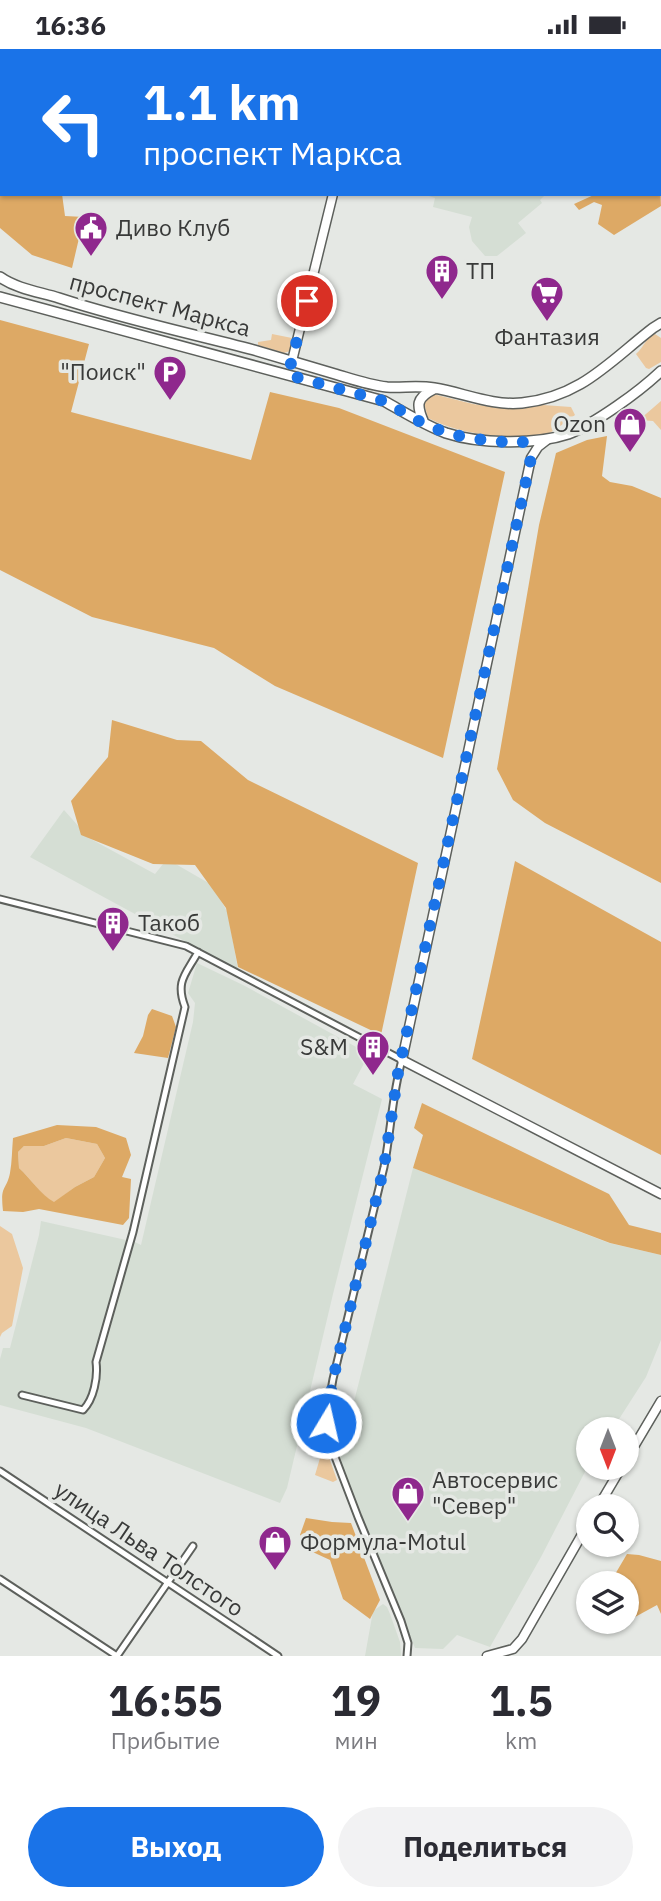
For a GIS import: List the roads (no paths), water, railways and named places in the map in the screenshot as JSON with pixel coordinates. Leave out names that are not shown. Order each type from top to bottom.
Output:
[{"type":"main road","name":"проспект Маркса","points":[[0,277],[12,284],[68,301],[364,382],[387,387],[435,388],[465,397],[501,403],[521,403],[557,395],[592,378],[658,328]]},
{"type":"main road","name":"проспект Маркса","points":[[0,297],[384,401],[424,424],[449,434],[495,442],[547,440],[571,433],[632,395],[661,371]]},
{"type":"main road","points":[[288,375],[292,361]]},
{"type":"main road","points":[[424,424],[419,412],[420,399],[435,388]]},
{"type":"street","points":[[292,361],[332,196]]},
{"type":"street","points":[[407,1656],[408,1643],[401,1621],[327,1436],[326,1423],[333,1379],[384,1167],[393,1097],[531,458],[547,440]]},
{"type":"street","points":[[522,441],[531,458]]},
{"type":"street","points":[[0,899],[186,946],[661,1194]]},
{"type":"street","points":[[22,1395],[83,1410],[88,1404],[96,1377],[96,1362],[132,1231],[185,1007],[180,984],[198,952]]},
{"type":"street","points":[[639,1437],[661,1401]]},
{"type":"street","name":"улица Льва Толстого","points":[[0,1471],[278,1656]]},
{"type":"street","points":[[487,1656],[511,1652],[522,1639],[576,1545]]},
{"type":"street","points":[[0,1579],[115,1655],[193,1546]]},
{"type":"place","name":"Диво Клуб","points":[[91,258]]},
{"type":"place","name":"ТП","points":[[442,301]]},
{"type":"place","name":"Фантазия","points":[[547,323]]},
{"type":"place","name":"\"Поиск\"","points":[[170,402]]},
{"type":"place","name":"Ozon","points":[[630,454]]},
{"type":"place","name":"Такоб","points":[[113,953]]},
{"type":"place","name":"S&M","points":[[373,1077]]},
{"type":"place","name":"Автосервис \"Север\"","points":[[408,1523]]},
{"type":"place","name":"Формула-Motul","points":[[275,1572]]}]
